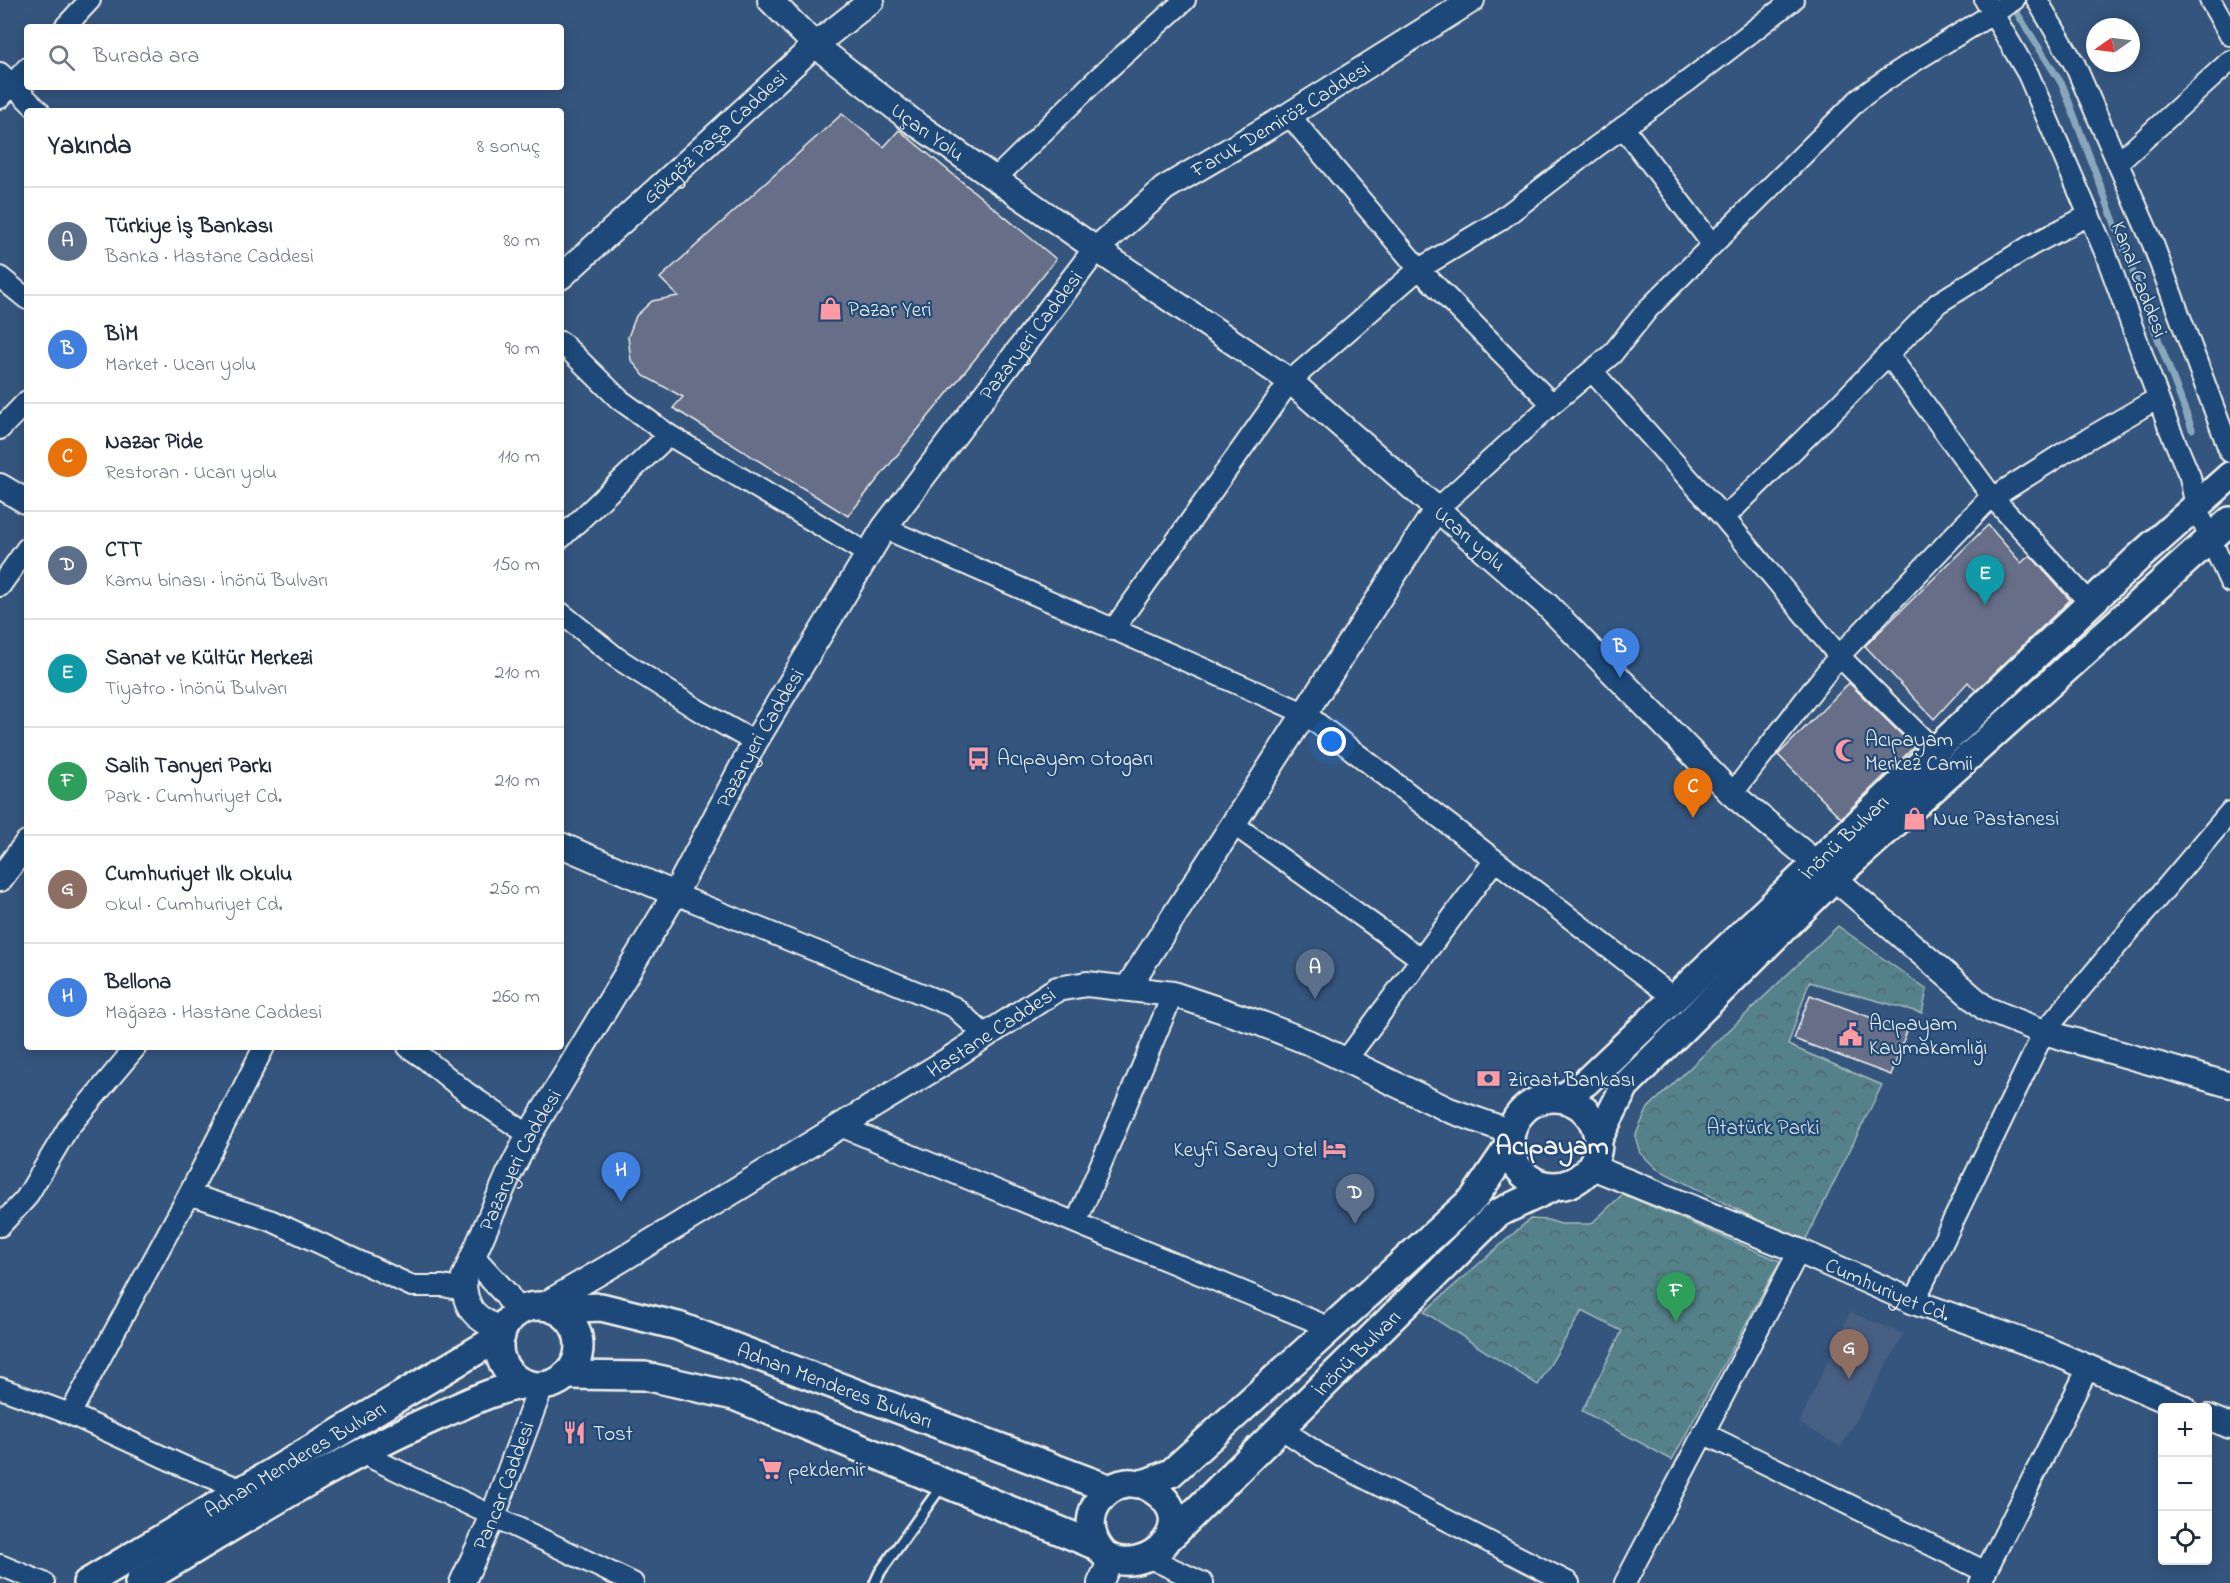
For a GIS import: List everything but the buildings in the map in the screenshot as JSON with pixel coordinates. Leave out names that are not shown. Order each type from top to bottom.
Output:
[{"type":"main road","name":"İnönü Bulvarı","points":[[1599,1137],[1625,1086],[1935,751],[2091,603],[2230,476]]},
{"type":"main road","name":"İnönü Bulvarı","points":[[1563,1098],[1586,1082],[1674,998],[2211,540],[2230,521]]},
{"type":"main road","points":[[1563,1098],[1576,1103],[1595,1123],[1599,1137],[1598,1152],[1592,1167],[1582,1178],[1568,1185],[1553,1187],[1540,1185],[1528,1179],[1512,1158],[1510,1138],[1516,1119],[1536,1101],[1563,1098]]},
{"type":"main road","name":"İnönü Bulvarı","points":[[1142,1484],[1171,1473],[1474,1198],[1510,1138]]},
{"type":"main road","name":"İnönü Bulvarı","points":[[1173,1534],[1498,1213],[1553,1187]]},
{"type":"main road","name":"Adnan Menderes Bulvarı","points":[[87,1583],[524,1318],[602,1307],[678,1326],[1110,1489]]},
{"type":"main road","points":[[565,1316],[573,1326],[578,1337],[578,1351],[574,1364],[566,1375],[554,1383],[534,1385],[515,1378],[506,1368],[500,1355],[524,1318],[565,1316]]},
{"type":"main road","points":[[566,1375],[645,1376],[734,1396],[944,1483],[1103,1563],[1139,1566],[1154,1560],[1166,1549],[1173,1534],[1174,1518],[1168,1502],[1157,1490],[1142,1484],[1126,1483],[1110,1489],[1098,1500],[1092,1515],[1091,1531],[1103,1563]]},
{"type":"main road","name":"Adnan Menderes Bulvarı","points":[[139,1583],[308,1482],[401,1432],[503,1387],[534,1385]]},
{"type":"street","points":[[68,24],[90,0]]},
{"type":"street","name":"Uçarı Yolu","points":[[770,0],[815,45],[912,121],[1096,249]]},
{"type":"street","name":"Gökgöz Paşa Caddesi","points":[[564,274],[815,45],[872,0]]},
{"type":"street","points":[[995,179],[1100,77],[1185,0]]},
{"type":"street","name":"Faruk Demiröz Caddesi","points":[[1096,249],[1165,188],[1289,115],[1472,0]]},
{"type":"street","points":[[1113,630],[1290,381],[1419,269],[1499,221],[1688,81],[1792,0]]},
{"type":"street","name":"Kanal Caddesi","points":[[2037,0],[2075,65],[2153,244],[2230,452]]},
{"type":"street","points":[[2210,0],[2230,35]]},
{"type":"street","points":[[1128,987],[1436,510],[1552,404],[1612,354],[1648,309],[1858,100],[1890,75],[1998,6]]},
{"type":"street","name":"Kanal Caddesi","points":[[1998,6],[2105,252],[2158,398],[2190,477],[2196,507],[2230,582]]},
{"type":"street","points":[[2118,163],[2230,61]]},
{"type":"street","points":[[24,70],[4,85],[35,108]]},
{"type":"street","points":[[1289,115],[1419,269],[1552,404]]},
{"type":"street","points":[[1623,127],[1712,243]]},
{"type":"street","points":[[1724,518],[1938,303],[2030,246],[2089,215]]},
{"type":"street","name":"Ucarı yolu","points":[[1096,249],[1290,381],[1548,605],[1732,794],[1986,1009],[2044,1032],[2230,1085]]},
{"type":"street","name":"Pazaryeri Caddesi","points":[[463,1290],[464,1277],[508,1176],[529,1135],[675,894],[755,742],[868,554],[884,528],[1096,249]]},
{"type":"street","points":[[0,277],[24,297]]},
{"type":"street","points":[[564,345],[619,399],[669,435],[868,554]]},
{"type":"street","points":[[1888,354],[1993,498],[2091,603]]},
{"type":"street","points":[[1592,371],[1724,518],[1839,656],[1935,751]]},
{"type":"street","points":[[1732,794],[1839,656],[1986,502],[2158,398]]},
{"type":"street","points":[[0,429],[24,404]]},
{"type":"street","points":[[564,535],[669,435]]},
{"type":"street","points":[[0,486],[24,500]]},
{"type":"street","points":[[884,528],[1304,713],[1674,998]]},
{"type":"street","points":[[0,586],[24,552]]},
{"type":"street","points":[[564,615],[617,658],[698,711],[755,742]]},
{"type":"street","points":[[1914,1302],[2044,1032],[2230,812]]},
{"type":"street","points":[[1233,824],[1421,959]]},
{"type":"street","points":[[564,846],[675,894],[954,1007],[986,1036]]},
{"type":"street","points":[[0,879],[24,847]]},
{"type":"street","points":[[1346,1060],[1495,860]]},
{"type":"street","name":"Hastane Caddesi","points":[[524,1318],[986,1036],[1057,989],[1087,984],[1173,994],[1262,1024],[1346,1060],[1510,1138]]},
{"type":"street","points":[[1076,1223],[1173,994]]},
{"type":"street","points":[[0,1227],[26,1198],[69,1128],[134,1050]]},
{"type":"street","points":[[70,1414],[189,1194],[262,1050]]},
{"type":"street","points":[[412,1050],[467,1093],[529,1135]]},
{"type":"street","points":[[840,1126],[1331,1328]]},
{"type":"street","name":"Cumhuriyet Cd.","points":[[1592,1167],[1798,1251],[1914,1302],[2045,1350],[2174,1403]]},
{"type":"street","points":[[189,1194],[272,1221],[412,1286],[444,1286],[463,1290],[466,1302],[481,1320],[524,1318]]},
{"type":"street","points":[[1625,1583],[1798,1251]]},
{"type":"street","points":[[473,1258],[506,1294],[524,1318]]},
{"type":"street","points":[[1703,1433],[1983,1578],[2088,1368]]},
{"type":"street","name":"Pancar Caddesi","points":[[462,1583],[493,1516],[534,1385]]},
{"type":"street","points":[[0,1388],[70,1414],[185,1467],[243,1490]]},
{"type":"street","points":[[2212,1419],[2230,1426]]},
{"type":"street","points":[[1280,1428],[1324,1457],[1569,1583]]},
{"type":"street","points":[[361,1453],[633,1583]]},
{"type":"street","points":[[1154,1560],[1203,1583]]},
{"type":"street","points":[[0,1565],[44,1583]]},
{"type":"lane","points":[[875,1583],[880,1572],[944,1483]]},
{"type":"shaded area","points":[[1850,1312],[1904,1334],[1841,1447],[1799,1423]]},
{"type":"green space","name":"Atatürk Parki","points":[[1838,926],[1927,990],[1922,1013],[1809,982],[1788,1045],[1882,1085],[1804,1243],[1657,1169],[1640,1153],[1635,1136],[1648,1108]]},
{"type":"green space","points":[[1623,1194],[1780,1261],[1672,1460],[1582,1411],[1622,1331],[1582,1311],[1538,1385],[1424,1312],[1530,1219],[1548,1220],[1561,1224],[1591,1224]]},
{"type":"waterway","points":[[2012,5],[2063,86],[2192,429]]},
{"type":"place","name":"Pazar Yeri","points":[[830,309]]},
{"type":"place","name":"Sanat ve Kültür Merkezi","points":[[1985,605]]},
{"type":"place","name":"BİM","points":[[1620,678]]},
{"type":"place","name":"Acıpayam Merkez Camii","points":[[1847,751]]},
{"type":"place","name":"Acıpayam Otogarı","points":[[979,758]]},
{"type":"place","name":"Nazar Pide","points":[[1693,818]]},
{"type":"place","name":"Nue Pastanesi","points":[[1915,818]]},
{"type":"place","name":"Türkiye İş Bankası","points":[[1315,999]]},
{"type":"place","name":"Acıpayam Kaymakamlığı","points":[[1851,1035]]},
{"type":"place","name":"Ziraat Bankası","points":[[1489,1079]]},
{"type":"place","name":"Keyfi Saray Otel","points":[[1335,1149]]},
{"type":"place","name":"Bellona","points":[[621,1202]]},
{"type":"place","name":"CTT","points":[[1355,1224]]},
{"type":"place","name":"Salih Tanyeri Parkı","points":[[1676,1322]]},
{"type":"place","name":"Cumhuriyet Ilk Okulu","points":[[1849,1379]]},
{"type":"place","name":"Tost","points":[[575,1433]]},
{"type":"place","name":"pekdemir","points":[[770,1469]]},
{"type":"district","name":"Acıpayam","points":[[1552,1145]]}]
